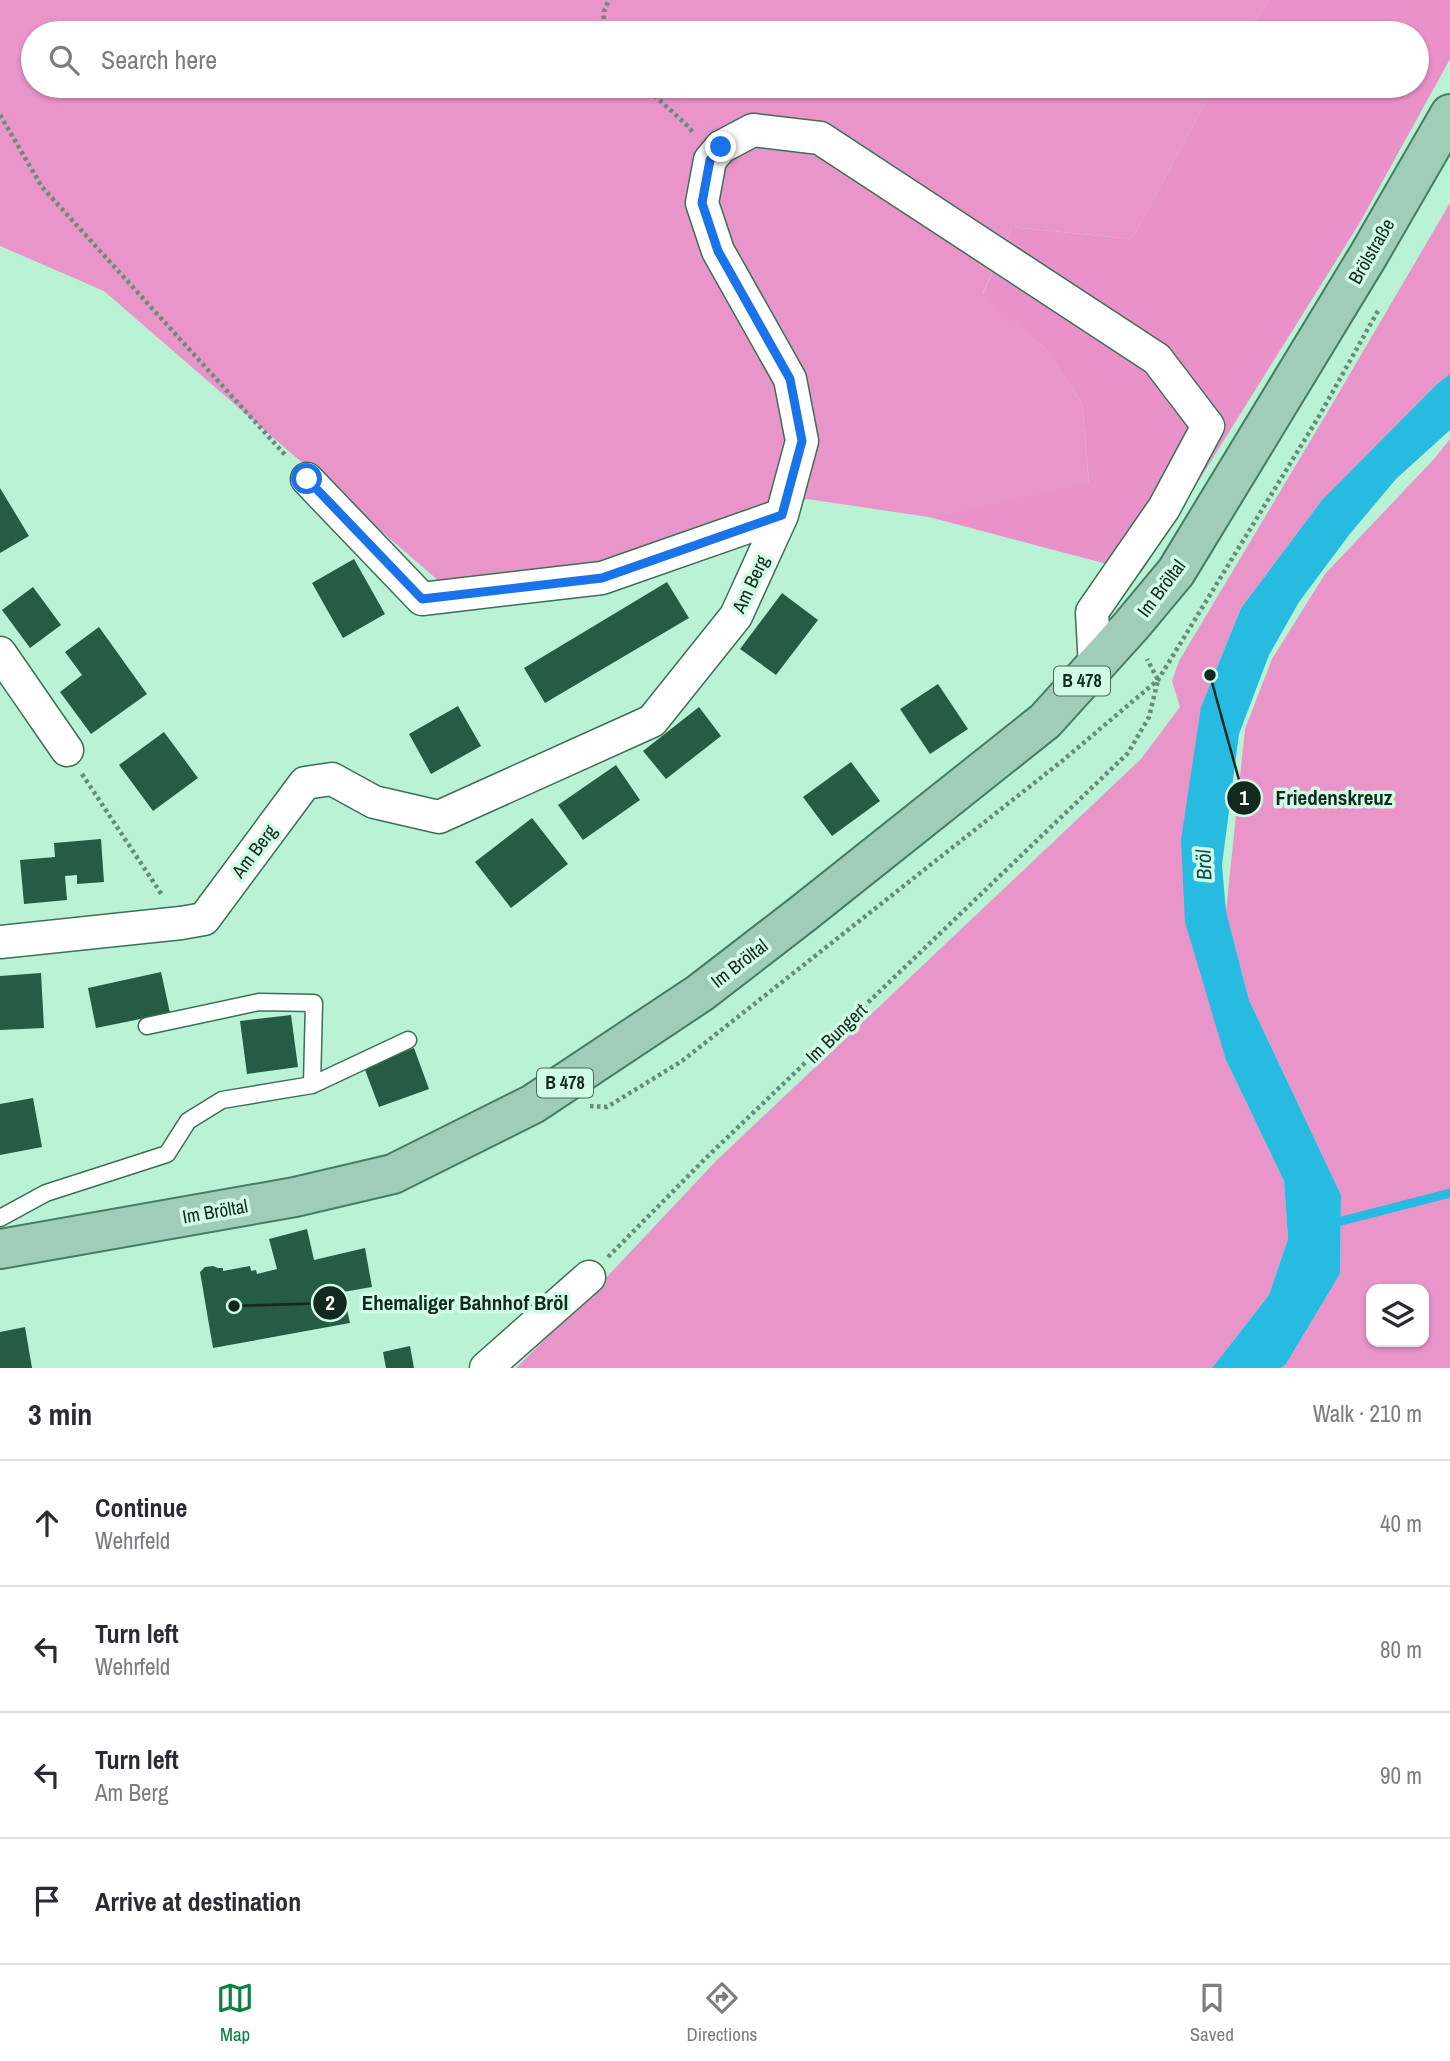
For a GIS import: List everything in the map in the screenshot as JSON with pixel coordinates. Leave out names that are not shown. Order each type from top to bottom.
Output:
[{"type":"main road","name":"Brölstraße","points":[[1290,386],[1450,114]]},
{"type":"main road","name":"Im Bröltal","points":[[0,1249],[295,1197],[393,1174],[533,1104],[700,993],[1045,721],[1176,572],[1290,386]]},
{"type":"street","points":[[710,160],[721,147],[753,130],[820,138],[1157,359],[1208,426],[1164,508],[1092,612],[1095,667]]},
{"type":"street","name":"Am Berg","points":[[0,942],[204,919],[305,783],[332,779],[374,802],[439,817],[652,721],[736,616],[782,515],[802,441],[790,379],[718,251],[702,203],[710,160]]},
{"type":"street","points":[[307,479],[422,599],[602,578],[782,515]]},
{"type":"street","points":[[0,653],[66,750]]},
{"type":"street","points":[[486,1368],[589,1277]]},
{"type":"lane","points":[[147,1026],[258,1002],[314,1003],[312,1084]]},
{"type":"lane","points":[[0,1218],[46,1193],[167,1154],[188,1121],[222,1100],[312,1084],[408,1040]]},
{"type":"path","points":[[604,21],[609,0]]},
{"type":"path","points":[[657,98],[689,127],[710,160]]},
{"type":"path","points":[[0,115],[42,187],[307,479]]},
{"type":"path","name":"Im Bungert","points":[[589,1277],[706,1157],[1128,753],[1149,717],[1158,680],[1318,418],[1383,302]]},
{"type":"path","points":[[66,750],[181,923]]},
{"type":"shaded area","points":[[0,0],[1269,0],[1255,21],[21,21],[21,98],[1208,98],[1132,239],[1012,227],[983,293],[1044,348],[1082,403],[1089,484],[929,517],[807,499],[602,563],[440,582],[104,291],[0,246]]},
{"type":"shaded area","points":[[1269,0],[1450,0],[1450,59],[1429,97],[1429,21],[1255,21]]},
{"type":"shaded area","points":[[1208,98],[1428,98],[1359,224],[1141,573],[929,517],[1089,483],[1082,403],[1044,348],[983,294],[1012,227],[1132,239]]},
{"type":"shaded area","points":[[1450,203],[1450,374],[1322,500],[1241,608],[1201,707],[1226,1060],[1284,1181],[1288,1239],[1269,1295],[1212,1368],[516,1368],[588,1297],[716,1161],[1141,759],[1180,707],[1172,681],[1179,661]]},
{"type":"shaded area","points":[[1450,439],[1450,1368],[1281,1368],[1286,1364],[1340,1274],[1341,1195],[1249,1000],[1226,911],[1245,729],[1272,659],[1325,574]]},
{"type":"water","name":"Bröl","points":[[1450,374],[1450,430],[1396,479],[1349,535],[1299,602],[1269,655],[1239,734],[1222,865],[1226,911],[1249,1000],[1341,1195],[1340,1274],[1286,1364],[1281,1368],[1212,1368],[1269,1295],[1288,1239],[1284,1181],[1226,1060],[1185,922],[1181,840],[1201,707],[1241,608],[1322,500]]},
{"type":"building","points":[[0,488],[29,536],[0,553]]},
{"type":"building","points":[[354,559],[385,614],[343,638],[312,583]]},
{"type":"building","points":[[667,582],[689,618],[545,703],[524,668]]},
{"type":"building","points":[[33,587],[61,625],[30,648],[2,610]]},
{"type":"building","points":[[782,593],[818,620],[776,675],[740,649]]},
{"type":"building","points":[[99,627],[147,694],[91,734],[60,692],[82,675],[65,652]]},
{"type":"building","points":[[938,684],[968,729],[930,754],[900,709]]},
{"type":"building","points":[[458,706],[481,746],[431,774],[409,734]]},
{"type":"building","points":[[699,707],[721,736],[666,779],[643,751]]},
{"type":"building","points":[[164,732],[198,778],[153,811],[119,765]]},
{"type":"building","points":[[851,762],[880,801],[832,836],[803,797]]},
{"type":"building","points":[[616,765],[640,800],[583,840],[558,805]]},
{"type":"building","points":[[532,818],[568,864],[511,908],[475,862]]},
{"type":"building","points":[[101,839],[104,882],[77,884],[77,875],[65,876],[67,900],[24,904],[20,860],[55,857],[54,843]]},
{"type":"building","points":[[161,972],[170,1013],[96,1028],[88,988]]},
{"type":"building","points":[[41,973],[44,1028],[0,1030],[0,976]]},
{"type":"building","points":[[291,1015],[298,1067],[247,1074],[240,1021]]},
{"type":"building","points":[[414,1048],[429,1089],[379,1107],[364,1067]]},
{"type":"building","points":[[33,1098],[42,1147],[0,1155],[0,1104]]},
{"type":"building","points":[[307,1229],[314,1260],[365,1248],[372,1287],[343,1292],[350,1323],[213,1348],[200,1272],[205,1267],[213,1266],[223,1268],[223,1271],[250,1266],[251,1271],[256,1270],[257,1274],[277,1269],[269,1239]]},
{"type":"building","points":[[25,1327],[32,1368],[0,1368],[0,1332]]},
{"type":"building","points":[[410,1346],[414,1368],[386,1368],[383,1352]]},
{"type":"waterway","points":[[1330,1224],[1450,1193]]},
{"type":"place","name":"Friedenskreuz","points":[[1210,675]]},
{"type":"place","name":"Ehemaliger Bahnhof Bröl","points":[[234,1306]]},
{"type":"route","points":[[307,479],[422,599],[602,578],[782,515],[802,441],[790,379],[718,251],[702,203],[710,160],[721,147]]}]
